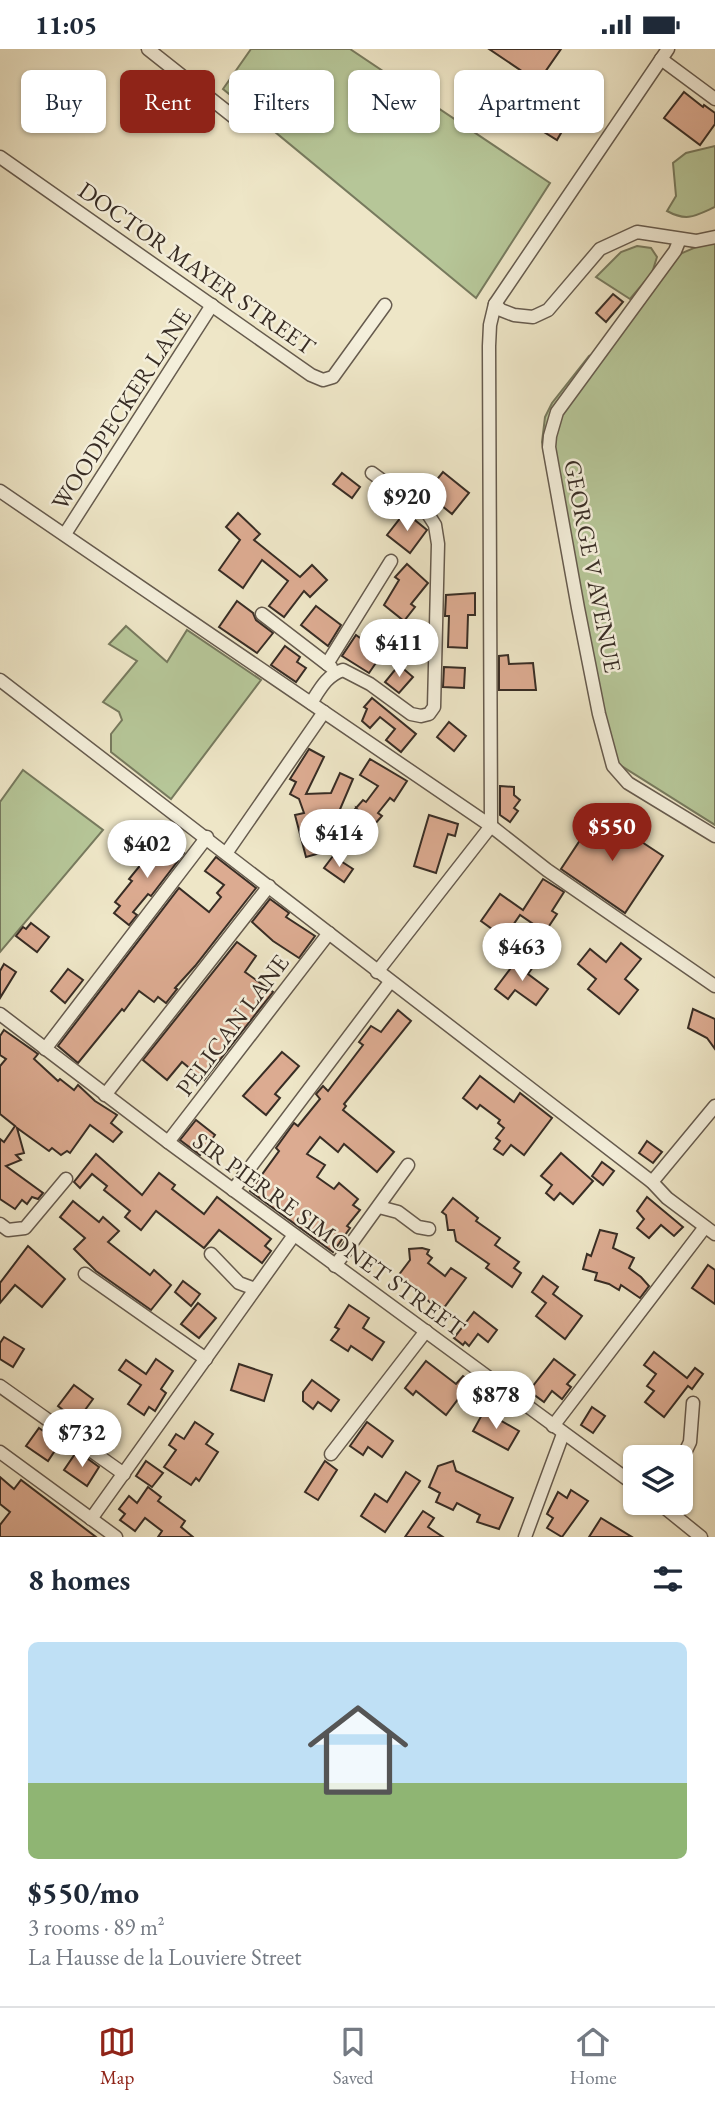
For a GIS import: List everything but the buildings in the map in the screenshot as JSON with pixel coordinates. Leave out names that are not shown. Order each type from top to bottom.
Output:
[{"type":"street","points":[[148,49],[229,113]]},
{"type":"street","points":[[377,972],[491,826],[489,345],[495,304],[665,54],[715,99]]},
{"type":"street","name":"DOCTOR MAYER STREET","points":[[0,157],[311,375],[323,380],[333,377],[385,305]]},
{"type":"street","points":[[495,304],[501,310],[514,315],[533,317],[548,310],[600,249],[637,232],[696,241],[715,237]]},
{"type":"street","name":"GEORGE V AVENUE","points":[[680,239],[675,251],[557,412],[549,447],[599,714],[613,766],[628,783],[715,836]]},
{"type":"street","name":"WOODPECKER LANE","points":[[65,534],[212,305]]},
{"type":"street","points":[[262,614],[335,669],[370,684],[411,714],[429,714],[434,707],[438,544],[435,524],[428,515],[373,473]]},
{"type":"street","points":[[0,491],[491,826],[547,870],[715,986]]},
{"type":"street","points":[[312,703],[335,669],[391,561]]},
{"type":"street","points":[[0,680],[227,852],[710,1230],[558,1430],[525,1537]]},
{"type":"street","points":[[227,852],[324,712]]},
{"type":"street","points":[[45,1049],[207,837]]},
{"type":"street","points":[[105,1095],[269,886]]},
{"type":"street","name":"PELICAN LANE","points":[[168,1142],[328,933]]},
{"type":"street","points":[[233,1190],[390,982]]},
{"type":"street","name":"SIR PIERRE SIMONET STREET","points":[[0,1014],[335,1266],[623,1476]]},
{"type":"street","points":[[652,1182],[715,1106]]},
{"type":"street","points":[[335,1266],[408,1165]]},
{"type":"street","points":[[0,1224],[8,1230],[25,1229],[66,1179]]},
{"type":"street","points":[[379,1207],[398,1212],[418,1227],[429,1229]]},
{"type":"street","points":[[91,1519],[294,1235]]},
{"type":"street","points":[[211,1254],[239,1283],[255,1289]]},
{"type":"street","points":[[85,1274],[206,1359]]},
{"type":"street","points":[[331,1454],[426,1331]]},
{"type":"street","points":[[0,1386],[124,1474]]},
{"type":"street","points":[[689,1445],[694,1403]]},
{"type":"street","points":[[0,1452],[116,1537]]},
{"type":"street","points":[[674,1515],[701,1537]]},
{"type":"green space","points":[[251,49],[350,49],[381,70],[348,70],[348,133],[440,133],[440,109],[454,119],[454,133],[475,133],[550,183],[476,298],[276,133],[334,133],[334,70],[236,70]]},
{"type":"green space","points":[[229,80],[229,94],[223,89]]},
{"type":"green space","points":[[715,146],[715,207],[686,217],[667,211],[676,196],[673,163],[686,153]]},
{"type":"green space","points":[[715,239],[715,825],[612,760],[589,694],[542,442],[545,417],[552,403],[589,356],[607,346],[669,263],[682,253]]},
{"type":"green space","points":[[637,246],[651,248],[657,257],[652,273],[630,299],[596,277],[621,252]]},
{"type":"green space","points":[[126,626],[167,662],[187,630],[261,680],[171,799],[111,752],[111,734],[122,720],[119,712],[103,702],[137,661],[109,644]]},
{"type":"green space","points":[[23,770],[103,830],[0,952],[0,802]]}]
